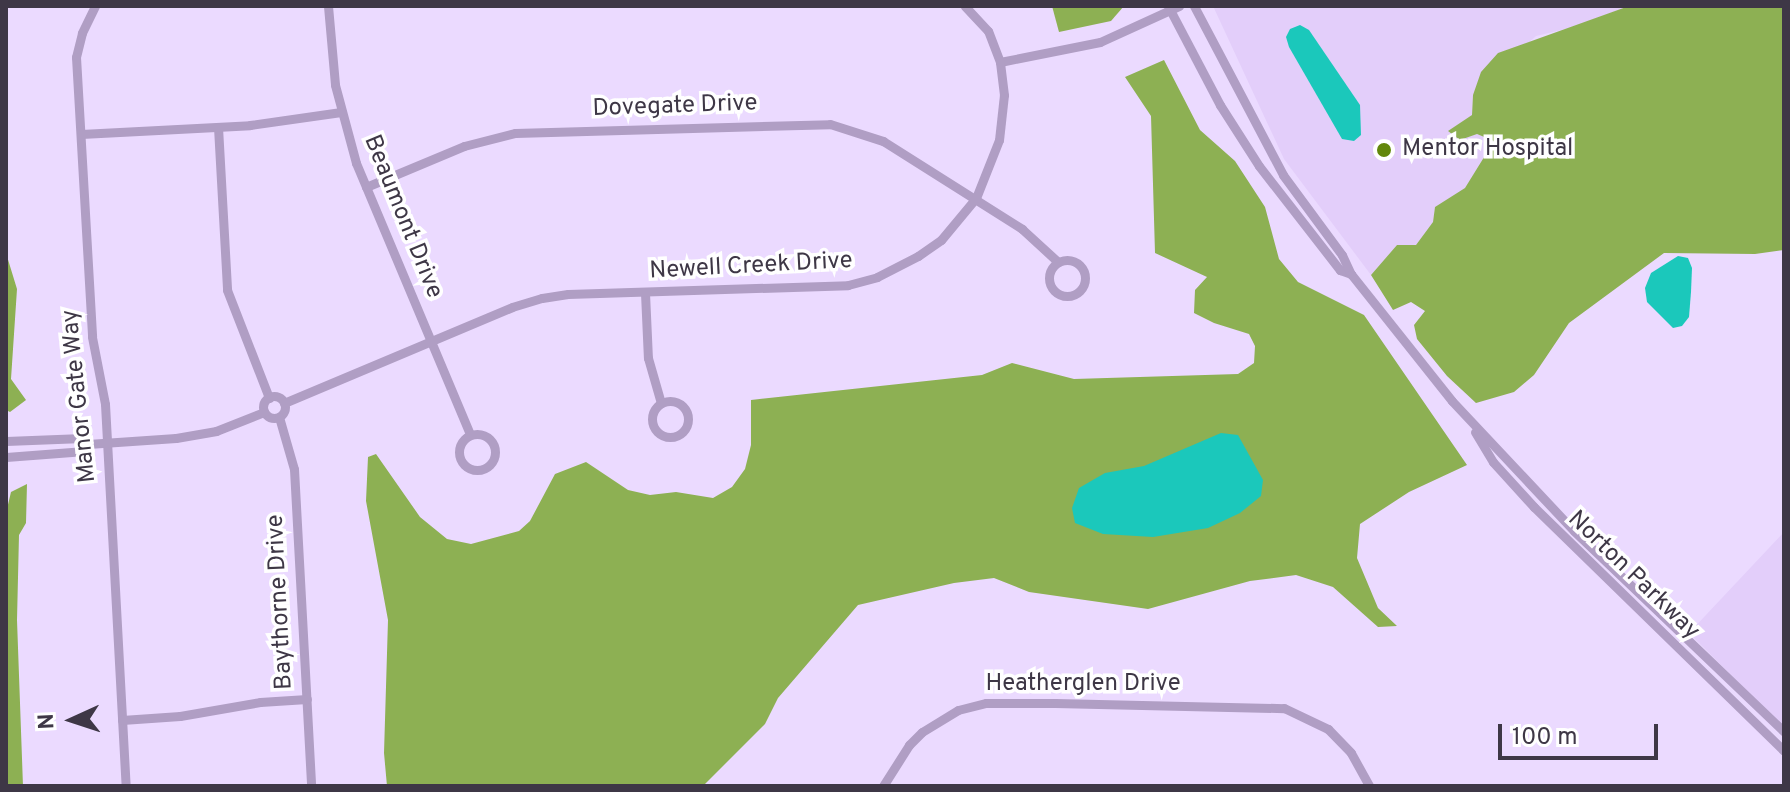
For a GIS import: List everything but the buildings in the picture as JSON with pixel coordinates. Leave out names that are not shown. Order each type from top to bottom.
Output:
[{"type":"street","name":"Manor Gate Way","points":[[95,6],[82,33],[76,57],[92,337],[103,389],[107,443],[126,786]]},
{"type":"street","name":"Beaumont Drive","points":[[328,6],[330,50],[341,112],[366,187],[470,434]]},
{"type":"street","points":[[965,6],[988,31],[1000,62],[1100,42],[1172,7]]},
{"type":"street","name":"Norton Parkway","points":[[1194,6],[1283,175],[1342,255],[1351,274],[1452,401],[1574,531],[1784,732]]},
{"type":"street","name":"Norton Parkway","points":[[1172,7],[1220,105],[1259,166],[1322,250],[1340,270],[1351,274]]},
{"type":"street","name":"Newell Creek Drive","points":[[284,403],[542,298],[831,287],[862,282],[892,271],[928,250],[976,198],[999,140],[1004,95],[1000,62]]},
{"type":"street","points":[[81,134],[269,124],[341,112]]},
{"type":"street","name":"Dovegate Drive","points":[[366,187],[464,146],[515,133],[822,123],[874,137],[1022,229],[1058,262]]},
{"type":"street","points":[[218,127],[227,290],[269,398]]},
{"type":"street","points":[[1069,260],[1080,265],[1085,282],[1079,292],[1062,296],[1052,289],[1050,271],[1058,262],[1069,260]]},
{"type":"street","points":[[645,293],[648,358],[661,403],[652,418],[655,429],[665,437],[682,433],[688,423],[686,411],[672,401],[661,403]]},
{"type":"street","points":[[278,397],[284,403],[284,413],[279,417],[269,417],[264,412],[264,403],[269,398],[278,397]]},
{"type":"street","points":[[88,444],[196,436],[264,412]]},
{"type":"street","name":"Baythorne Drive","points":[[279,417],[294,469],[311,786]]},
{"type":"street","name":"Norton Parkway","points":[[1467,418],[1493,462],[1534,507],[1784,751]]},
{"type":"street","name":"Beaumont Drive","points":[[470,434],[482,434],[492,441],[496,453],[486,468],[474,470],[460,460],[459,448],[470,434]]},
{"type":"street","points":[[6,441],[83,438],[88,444]]},
{"type":"street","points":[[6,457],[85,451],[88,444]]},
{"type":"street","points":[[122,720],[180,716],[260,702],[307,699]]},
{"type":"street","name":"Heatherglen Drive","points":[[883,786],[899,757],[922,732],[958,710],[986,703],[1284,708],[1316,722],[1351,753],[1369,786]]},
{"type":"shaded area","points":[[1052,6],[1124,6],[1111,21],[1059,32]]},
{"type":"shaded area","name":"Mentor Hospital","points":[[1213,6],[1629,6],[1574,27],[1536,36],[1473,95],[1472,115],[1460,140],[1477,134],[1494,140],[1465,189],[1435,207],[1433,222],[1416,245],[1397,245],[1371,275],[1284,159]]},
{"type":"shaded area","points":[[1629,6],[1784,6],[1784,250],[1755,254],[1664,253],[1569,323],[1534,375],[1514,392],[1476,403],[1447,376],[1417,339],[1414,325],[1425,311],[1411,302],[1393,310],[1371,275],[1397,245],[1416,245],[1433,222],[1435,207],[1465,188],[1494,141],[1477,134],[1460,140],[1448,131],[1472,115],[1473,95],[1481,72],[1498,53]]},
{"type":"shaded area","points":[[1300,25],[1309,30],[1360,105],[1361,135],[1354,141],[1342,139],[1289,47],[1286,37],[1290,29]]},
{"type":"shaded area","points":[[1164,60],[1200,130],[1235,161],[1265,207],[1279,259],[1298,282],[1364,315],[1467,465],[1409,492],[1360,524],[1357,558],[1378,608],[1397,626],[1378,627],[1333,587],[1296,575],[1250,581],[1148,609],[1029,592],[994,578],[954,583],[858,605],[778,698],[765,724],[703,786],[387,786],[384,753],[388,620],[366,501],[368,457],[376,454],[420,517],[447,539],[471,544],[519,531],[530,521],[555,474],[586,462],[628,490],[650,495],[676,492],[713,498],[732,487],[745,469],[751,445],[751,400],[982,375],[1012,363],[1074,379],[1238,374],[1254,363],[1255,346],[1249,334],[1194,313],[1195,290],[1207,277],[1155,253],[1151,116],[1125,77]]},
{"type":"shaded area","points":[[6,253],[17,289],[11,379],[26,400],[10,412],[6,410]]},
{"type":"shaded area","points":[[1678,256],[1688,258],[1692,268],[1691,292],[1689,317],[1682,326],[1673,328],[1647,302],[1645,288],[1651,273]]},
{"type":"shaded area","points":[[1221,433],[1238,435],[1263,480],[1261,496],[1240,513],[1208,528],[1153,537],[1103,534],[1075,523],[1072,508],[1079,488],[1105,473],[1144,466]]},
{"type":"shaded area","points":[[27,484],[26,523],[19,535],[17,620],[23,786],[6,786],[6,513],[11,492]]},
{"type":"shaded area","points":[[1784,532],[1784,728],[1689,633]]},
{"type":"place","name":"Mentor Hospital","points":[[1384,150]]}]
